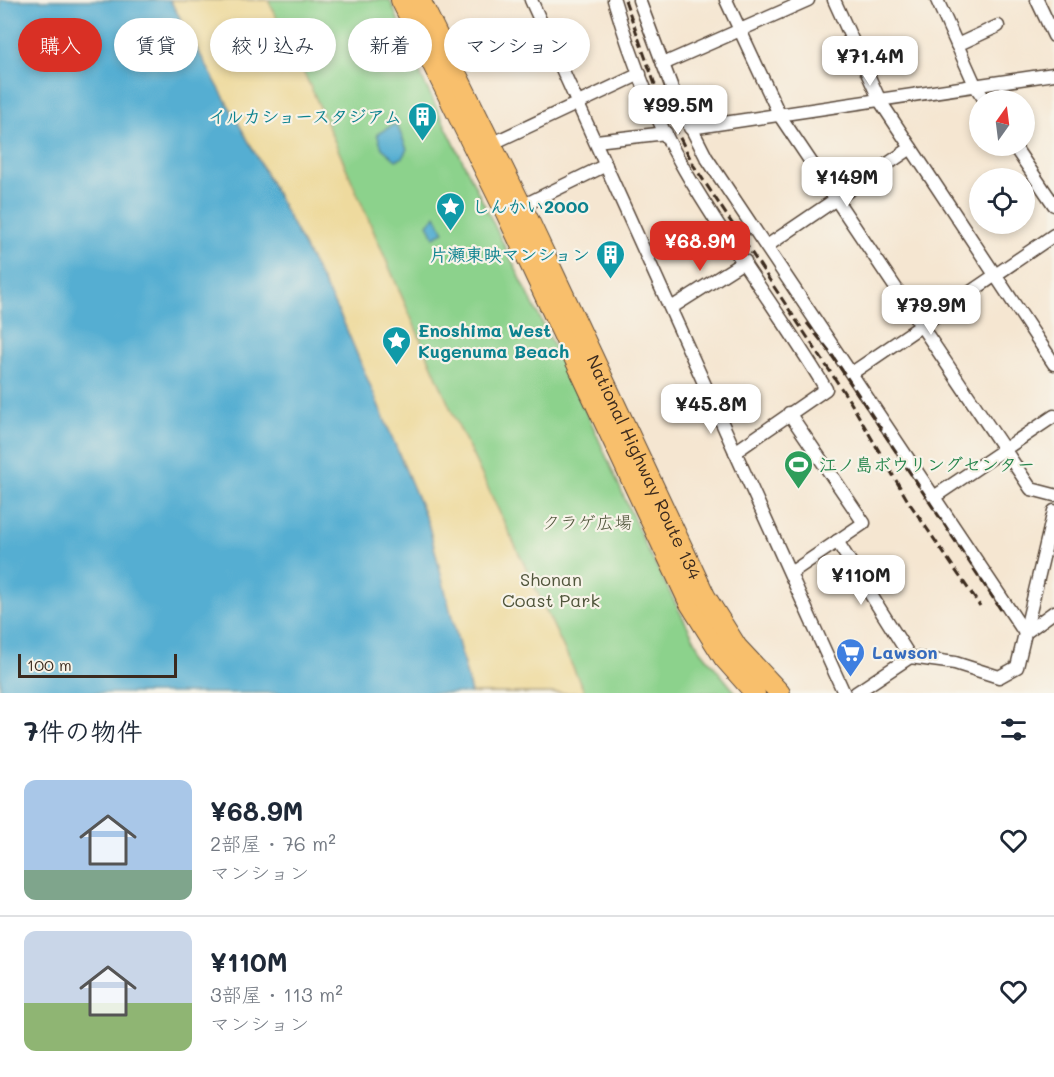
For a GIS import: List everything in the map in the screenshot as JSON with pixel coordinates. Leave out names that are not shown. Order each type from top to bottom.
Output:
[{"type":"highway","name":"National Highway Route 134","points":[[417,3],[491,144],[513,210],[709,604],[737,647],[780,693]]},
{"type":"highway","name":"National Highway Route 134","points":[[417,3],[513,210],[689,602],[724,658],[755,693]]},
{"type":"street","points":[[531,0],[735,452],[792,572],[844,693]]},
{"type":"street","points":[[614,0],[640,74],[684,169],[826,388],[735,452]]},
{"type":"street","points":[[639,0],[690,128],[706,157],[1025,633]]},
{"type":"street","points":[[726,0],[780,116],[834,199],[922,324],[1031,489],[1054,495]]},
{"type":"street","points":[[663,64],[808,0]]},
{"type":"street","points":[[834,0],[880,101],[1054,364]]},
{"type":"street","points":[[937,0],[978,90]]},
{"type":"street","points":[[1037,0],[1054,36]]},
{"type":"street","points":[[957,45],[998,26]]},
{"type":"street","points":[[491,144],[640,74]]},
{"type":"street","points":[[690,128],[1054,74]]},
{"type":"street","points":[[596,141],[666,133]]},
{"type":"street","points":[[767,246],[911,148]]},
{"type":"street","points":[[1021,156],[1054,205]]},
{"type":"street","points":[[513,210],[606,165]]},
{"type":"street","points":[[852,373],[1054,235]]},
{"type":"street","points":[[671,308],[744,261]]},
{"type":"street","points":[[789,413],[864,523],[792,572]]},
{"type":"street","points":[[934,497],[1054,416]]},
{"type":"street","points":[[856,693],[910,657],[955,663],[995,676],[1005,676],[1018,665],[1054,511]]},
{"type":"street","points":[[837,541],[910,657]]},
{"type":"street","points":[[1025,633],[1054,612]]},
{"type":"green space","name":"Shonan Coast Park","points":[[170,0],[390,0],[397,18],[348,18],[348,72],[420,72],[591,422],[647,549],[699,648],[736,693],[471,693],[428,523],[343,321],[198,50],[198,18],[180,18]]},
{"type":"sand","name":"Enoshima West Kugenuma Beach","points":[[170,0],[268,0],[277,18],[210,18],[210,72],[303,72],[452,412],[585,693],[471,693],[428,523],[343,321],[198,50],[198,18],[180,18]]},
{"type":"water","points":[[0,0],[170,0],[180,18],[114,18],[114,72],[198,72],[198,50],[343,321],[428,523],[471,693],[0,693]]},
{"type":"water","points":[[397,125],[407,149],[402,158],[396,160],[382,148],[377,134]]},
{"type":"water","points":[[436,215],[444,232],[434,237],[428,224]]},
{"type":"railway","points":[[625,0],[659,96],[694,166],[851,403],[908,501],[980,606]]},
{"type":"railway","points":[[807,323],[830,352],[1001,610]]},
{"type":"place","name":"イルカショースタジアム","points":[[423,142]]},
{"type":"place","name":"しんかい2000","points":[[451,232]]},
{"type":"place","name":"片瀬東映マンション","points":[[611,280]]},
{"type":"place","name":"Enoshima West Kugenuma Beach","points":[[397,366]]},
{"type":"place","name":"江ノ島ボウリングセンター","points":[[798,490]]},
{"type":"place","name":"Lawson","points":[[851,678]]},
{"type":"park label","name":"クラゲ広場","points":[[587,522]]}]
